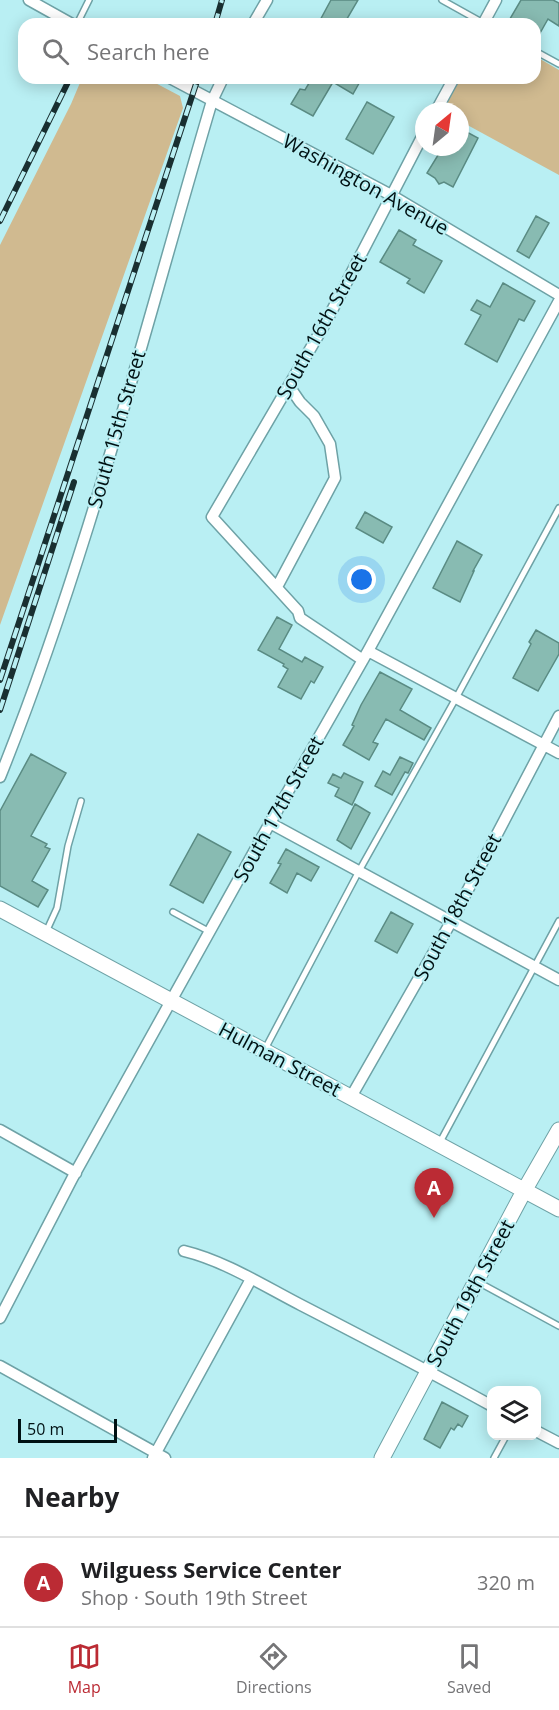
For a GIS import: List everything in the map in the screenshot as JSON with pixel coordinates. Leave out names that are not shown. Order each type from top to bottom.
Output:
[{"type":"street","points":[[28,0],[61,18]]},
{"type":"street","points":[[256,18],[267,0]]},
{"type":"street","points":[[487,18],[496,0]]},
{"type":"street","name":"Washington Avenue","points":[[181,84],[391,195],[559,295]]},
{"type":"street","name":"South 15th Street","points":[[0,777],[88,527],[212,101],[220,84]]},
{"type":"street","points":[[441,102],[451,84]]},
{"type":"street","name":"South 16th Street","points":[[277,587],[212,517],[326,322],[415,150]]},
{"type":"street","name":"South 17th Street","points":[[0,1318],[76,1173],[365,656],[559,302]]},
{"type":"street","points":[[289,386],[314,416],[330,444],[335,478],[277,587],[297,610],[300,618],[365,656],[456,698],[559,753]]},
{"type":"street","name":"South 18th Street","points":[[351,1097],[452,922],[559,716]]},
{"type":"street","points":[[270,823],[559,980]]},
{"type":"street","name":"Hulman Street","points":[[0,909],[559,1209]]},
{"type":"street","points":[[0,1130],[76,1173]]},
{"type":"street","name":"South 19th Street","points":[[382,1458],[524,1191],[559,1130]]},
{"type":"street","points":[[184,1251],[218,1263],[251,1279],[487,1403]]},
{"type":"street","points":[[0,1366],[158,1456],[251,1279]]},
{"type":"street","points":[[541,1433],[559,1443]]},
{"type":"lane","points":[[80,18],[89,0]]},
{"type":"lane","points":[[442,0],[474,18]]},
{"type":"lane","points":[[541,54],[559,64]]},
{"type":"lane","points":[[264,1051],[359,871],[559,508]]},
{"type":"lane","points":[[45,933],[57,908],[68,846],[81,801]]},
{"type":"lane","points":[[173,912],[210,932]]},
{"type":"lane","points":[[439,1144],[559,921]]},
{"type":"lane","points":[[476,1281],[559,1326]]},
{"type":"lane","points":[[494,1458],[504,1440]]},
{"type":"shaded area","points":[[541,60],[559,70],[559,175],[469,126],[469,102],[444,102],[454,84],[541,84]]},
{"type":"shaded area","points":[[79,84],[157,84],[180,96],[183,108],[0,625],[0,245]]},
{"type":"building","points":[[331,0],[358,0],[348,18],[321,18]]},
{"type":"building","points":[[521,0],[553,0],[559,3],[559,26],[548,19],[541,31],[541,18],[510,18]]},
{"type":"building","points":[[308,84],[332,84],[313,116],[291,104],[300,89],[305,90]]},
{"type":"building","points":[[336,84],[359,84],[353,94]]},
{"type":"building","points":[[367,102],[394,117],[373,154],[346,139]]},
{"type":"building","points":[[469,133],[478,138],[469,156]]},
{"type":"building","points":[[437,156],[469,156],[453,187],[444,182],[439,184],[427,173]]},
{"type":"building","points":[[536,216],[549,223],[529,258],[517,251]]},
{"type":"building","points":[[399,230],[416,240],[413,245],[442,261],[424,293],[407,283],[410,279],[380,262]]},
{"type":"building","points":[[503,283],[535,301],[524,321],[519,319],[497,362],[465,344],[481,315],[471,310],[477,300],[490,307]]},
{"type":"building","points":[[365,512],[392,527],[383,543],[356,528]]},
{"type":"building","points":[[457,541],[482,555],[460,602],[433,588]]},
{"type":"building","points":[[277,617],[292,625],[279,649],[302,662],[305,657],[323,667],[314,683],[311,681],[301,699],[278,687],[288,669],[283,666],[284,664],[258,650]]},
{"type":"building","points":[[536,630],[559,643],[559,654],[538,691],[513,678]]},
{"type":"building","points":[[380,672],[412,689],[400,710],[431,728],[424,740],[386,719],[373,742],[378,744],[369,760],[343,745],[354,726],[352,725],[361,705]]},
{"type":"building","points":[[31,754],[66,773],[31,836],[47,844],[45,847],[50,849],[32,881],[48,890],[38,907],[0,886],[0,811]]},
{"type":"building","points":[[400,757],[413,763],[392,795],[375,786],[383,771],[390,775]]},
{"type":"building","points":[[344,773],[363,782],[352,805],[335,796],[339,788],[328,783],[333,774],[341,778]]},
{"type":"building","points":[[355,804],[370,813],[351,849],[337,840]]},
{"type":"building","points":[[198,834],[231,852],[203,903],[170,885]]},
{"type":"building","points":[[286,849],[319,867],[311,881],[297,873],[287,893],[270,883],[281,864],[278,863]]},
{"type":"building","points":[[391,912],[413,924],[397,953],[375,941]]},
{"type":"building","points":[[442,1402],[468,1416],[462,1427],[458,1424],[454,1430],[451,1428],[440,1448],[424,1439]]},
{"type":"railway","points":[[217,18],[222,0]]},
{"type":"railway","points":[[0,221],[67,84]]},
{"type":"railway","points":[[0,680],[196,84]]},
{"type":"railway","points":[[0,710],[74,482]]},
{"type":"place","name":"Wilguess Service Center","points":[[434,1218]]}]
